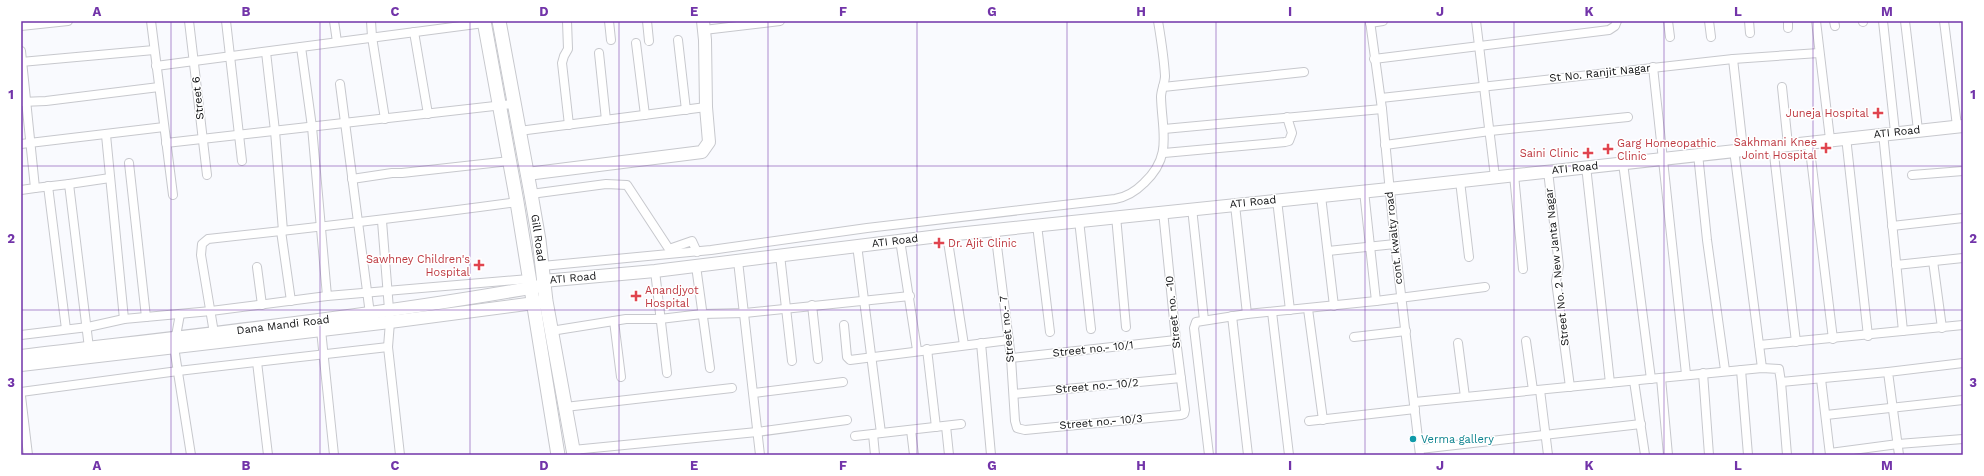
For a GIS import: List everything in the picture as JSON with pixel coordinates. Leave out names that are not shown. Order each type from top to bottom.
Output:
[{"type":"main road","name":"Gill Road","points":[[499,21],[513,104],[531,194],[542,266],[537,284]]},
{"type":"main road","name":"Gill Road","points":[[484,22],[518,202],[537,284],[558,455]]},
{"type":"main road","name":"Gill Road","points":[[539,302],[551,331],[573,453]]},
{"type":"street","points":[[21,26],[68,21]]},
{"type":"street","points":[[151,21],[173,195]]},
{"type":"street","name":"Street 6","points":[[189,21],[207,175]]},
{"type":"street","points":[[226,21],[242,161]]},
{"type":"street","points":[[334,21],[337,42]]},
{"type":"street","points":[[371,21],[372,37],[385,119]]},
{"type":"street","points":[[567,21],[568,49],[562,63],[569,125]]},
{"type":"street","points":[[609,21],[611,40]]},
{"type":"street","points":[[647,21],[649,41]]},
{"type":"street","points":[[527,174],[702,152],[709,142],[706,107],[704,26],[780,21]]},
{"type":"street","points":[[542,266],[696,252],[868,228],[1123,198],[1133,193],[1149,178],[1159,166],[1164,153],[1164,129],[1161,98],[1164,65],[1158,21]]},
{"type":"street","points":[[1370,22],[1383,21]]},
{"type":"street","points":[[1476,21],[1495,177]]},
{"type":"street","points":[[1374,59],[1609,30],[1615,26],[1617,21]]},
{"type":"street","points":[[1668,21],[1670,37]]},
{"type":"street","points":[[1709,21],[1711,37]]},
{"type":"street","points":[[1748,21],[1750,33]]},
{"type":"street","points":[[1816,21],[1830,139]]},
{"type":"street","points":[[1883,21],[1892,226],[1903,331]]},
{"type":"street","points":[[1906,21],[1918,130]]},
{"type":"street","points":[[1944,21],[1960,126]]},
{"type":"street","points":[[156,66],[484,22]]},
{"type":"street","name":"cont. kwalty road","points":[[1370,22],[1374,59],[1381,98],[1395,244],[1420,452]]},
{"type":"street","points":[[414,32],[428,114]]},
{"type":"street","points":[[678,40],[686,110]]},
{"type":"street","points":[[636,43],[645,115]]},
{"type":"street","points":[[301,47],[312,127],[327,296]]},
{"type":"street","points":[[21,50],[24,101],[35,188]]},
{"type":"street","points":[[22,62],[154,50]]},
{"type":"street","points":[[266,52],[275,131],[283,231],[281,231],[291,301]]},
{"type":"street","points":[[598,53],[606,120]]},
{"type":"street","name":"St No. Ranjit Nagar","points":[[1381,98],[1653,67],[1733,59],[1819,53]]},
{"type":"street","points":[[1733,59],[1738,150],[1762,368]]},
{"type":"street","points":[[1653,67],[1686,374]]},
{"type":"street","points":[[1163,87],[1304,72]]},
{"type":"street","points":[[340,84],[370,314]]},
{"type":"street","points":[[24,101],[46,101],[159,87]]},
{"type":"street","points":[[1782,87],[1788,144]]},
{"type":"street","points":[[166,143],[513,104]]},
{"type":"street","points":[[519,131],[706,107]]},
{"type":"street","points":[[1164,129],[1382,109]]},
{"type":"street","points":[[1385,145],[1490,131],[1628,116]]},
{"type":"street","points":[[1164,153],[1286,142],[1289,141],[1292,133],[1287,117]]},
{"type":"street","name":"ATI Road","points":[[537,284],[655,271],[857,245],[1079,220],[1389,189],[1846,137],[1960,126]]},
{"type":"street","points":[[21,144],[164,127]]},
{"type":"street","points":[[106,135],[124,319]]},
{"type":"street","points":[[1846,137],[1868,336]]},
{"type":"street","points":[[1809,142],[1833,339]]},
{"type":"street","points":[[1773,146],[1796,342]]},
{"type":"street","points":[[1698,154],[1707,240],[1725,370]]},
{"type":"street","points":[[352,179],[392,173],[510,161]]},
{"type":"street","points":[[129,163],[146,317]]},
{"type":"street","points":[[1623,163],[1651,379]]},
{"type":"street","points":[[1586,166],[1610,383]]},
{"type":"street","name":"Street No. 2 New Janta Nagar","points":[[1548,171],[1559,266],[1556,281],[1570,387]]},
{"type":"street","points":[[1912,176],[1963,171]]},
{"type":"street","points":[[1514,175],[1523,269]]},
{"type":"street","points":[[21,190],[110,178]]},
{"type":"street","points":[[1460,181],[1469,258]]},
{"type":"street","points":[[69,184],[88,328],[89,348]]},
{"type":"street","points":[[531,194],[606,184],[627,185],[669,249],[692,241],[696,252]]},
{"type":"street","points":[[48,186],[66,329]]},
{"type":"street","points":[[1364,191],[1376,301]]},
{"type":"street","points":[[1321,196],[1334,306]]},
{"type":"street","points":[[1277,200],[1290,310]]},
{"type":"street","points":[[214,333],[201,255],[202,244],[208,239],[320,228],[358,222],[382,221],[518,202]]},
{"type":"street","points":[[1235,204],[1247,314]]},
{"type":"street","points":[[1192,208],[1204,320]]},
{"type":"street","name":"Street no. -10","points":[[1163,211],[1185,413]]},
{"type":"street","points":[[1116,216],[1126,327]]},
{"type":"street","points":[[1892,226],[1963,218]]},
{"type":"street","points":[[1079,220],[1090,329]]},
{"type":"street","points":[[382,221],[389,317],[388,347],[400,455]]},
{"type":"street","points":[[1036,225],[1050,332]]},
{"type":"street","name":"Street no.- 7","points":[[996,230],[1011,358],[1015,421],[1017,428]]},
{"type":"street","points":[[947,235],[964,345]]},
{"type":"street","points":[[900,240],[910,296],[916,350]]},
{"type":"street","points":[[1328,251],[1395,244]]},
{"type":"street","points":[[857,245],[863,300],[872,357],[877,434],[875,455]]},
{"type":"street","points":[[780,255],[792,361]]},
{"type":"street","points":[[1896,265],[1963,258]]},
{"type":"street","points":[[738,260],[760,455]]},
{"type":"street","points":[[1933,261],[1942,328]]},
{"type":"street","points":[[696,266],[710,368]]},
{"type":"street","points":[[257,267],[262,305]]},
{"type":"street","points":[[655,271],[662,319],[667,373]]},
{"type":"street","points":[[21,334],[88,328],[124,319],[211,311],[327,296],[537,284]]},
{"type":"street","name":"Dana Mandi Road","points":[[21,356],[89,348],[175,342],[214,333],[370,314],[389,317],[537,284]]},
{"type":"street","points":[[1209,455],[1194,328],[1196,322],[1247,314],[1334,306],[1486,287]]},
{"type":"street","points":[[551,331],[614,321],[662,319],[702,314],[745,313],[910,296]]},
{"type":"street","points":[[21,365],[175,342],[321,330],[389,317],[539,302]]},
{"type":"street","points":[[812,305],[818,359]]},
{"type":"street","points":[[1308,308],[1323,420]]},
{"type":"street","points":[[1272,312],[1289,455]]},
{"type":"street","points":[[180,314],[175,342],[191,455]]},
{"type":"street","points":[[1232,316],[1248,455]]},
{"type":"street","points":[[614,321],[621,377]]},
{"type":"street","points":[[1759,345],[1868,336],[1963,325]]},
{"type":"street","points":[[844,326],[848,360],[916,350],[1009,340]]},
{"type":"street","points":[[321,330],[325,355],[334,455]]},
{"type":"street","points":[[1354,337],[1406,331]]},
{"type":"street","name":"Street no.- 10/1","points":[[1011,358],[1176,340]]},
{"type":"street","points":[[1526,341],[1546,435],[1548,455]]},
{"type":"street","points":[[980,343],[991,455]]},
{"type":"street","points":[[1458,343],[1465,397]]},
{"type":"street","points":[[21,392],[178,371],[388,347]]},
{"type":"street","points":[[927,349],[936,427]]},
{"type":"street","points":[[257,362],[268,455]]},
{"type":"street","points":[[1781,382],[1963,363]]},
{"type":"street","points":[[1309,422],[1465,397],[1634,381],[1725,370],[1762,368],[1779,369],[1787,455]]},
{"type":"street","points":[[1741,370],[1748,455]]},
{"type":"street","points":[[1888,372],[1899,455]]},
{"type":"street","points":[[1703,373],[1709,455]]},
{"type":"street","name":"Street no.- 10/2","points":[[1014,394],[1181,378]]},
{"type":"street","points":[[1661,378],[1668,455]]},
{"type":"street","points":[[1821,379],[1830,454],[1898,444],[1963,439]]},
{"type":"street","points":[[1634,381],[1645,455]]},
{"type":"street","points":[[754,392],[843,382]]},
{"type":"street","points":[[565,407],[732,388]]},
{"type":"street","points":[[21,396],[28,455]]},
{"type":"street","points":[[1826,415],[1892,406],[1963,400]]},
{"type":"street","name":"Street no.- 10/3","points":[[1017,428],[1032,429],[1181,415],[1185,413]]},
{"type":"street","points":[[573,453],[847,420]]},
{"type":"street","points":[[855,436],[961,424]]},
{"type":"street","points":[[1420,452],[1641,424]]},
{"type":"street","points":[[946,426],[949,455]]},
{"type":"street","points":[[911,430],[914,455]]},
{"type":"place","name":"Juneja Hospital","points":[[1878,113]]},
{"type":"place","name":"Sakhmani Knee Joint Hospital","points":[[1826,148]]},
{"type":"place","name":"Garg Homeopathic Clinic","points":[[1608,149]]},
{"type":"place","name":"Saini Clinic","points":[[1588,153]]},
{"type":"place","name":"Dr. Ajit Clinic","points":[[939,243]]},
{"type":"place","name":"Sawhney Children's Hospital","points":[[479,265]]},
{"type":"place","name":"Anandjyot Hospital","points":[[636,296]]},
{"type":"place","name":"Verma gallery","points":[[1413,439]]}]
